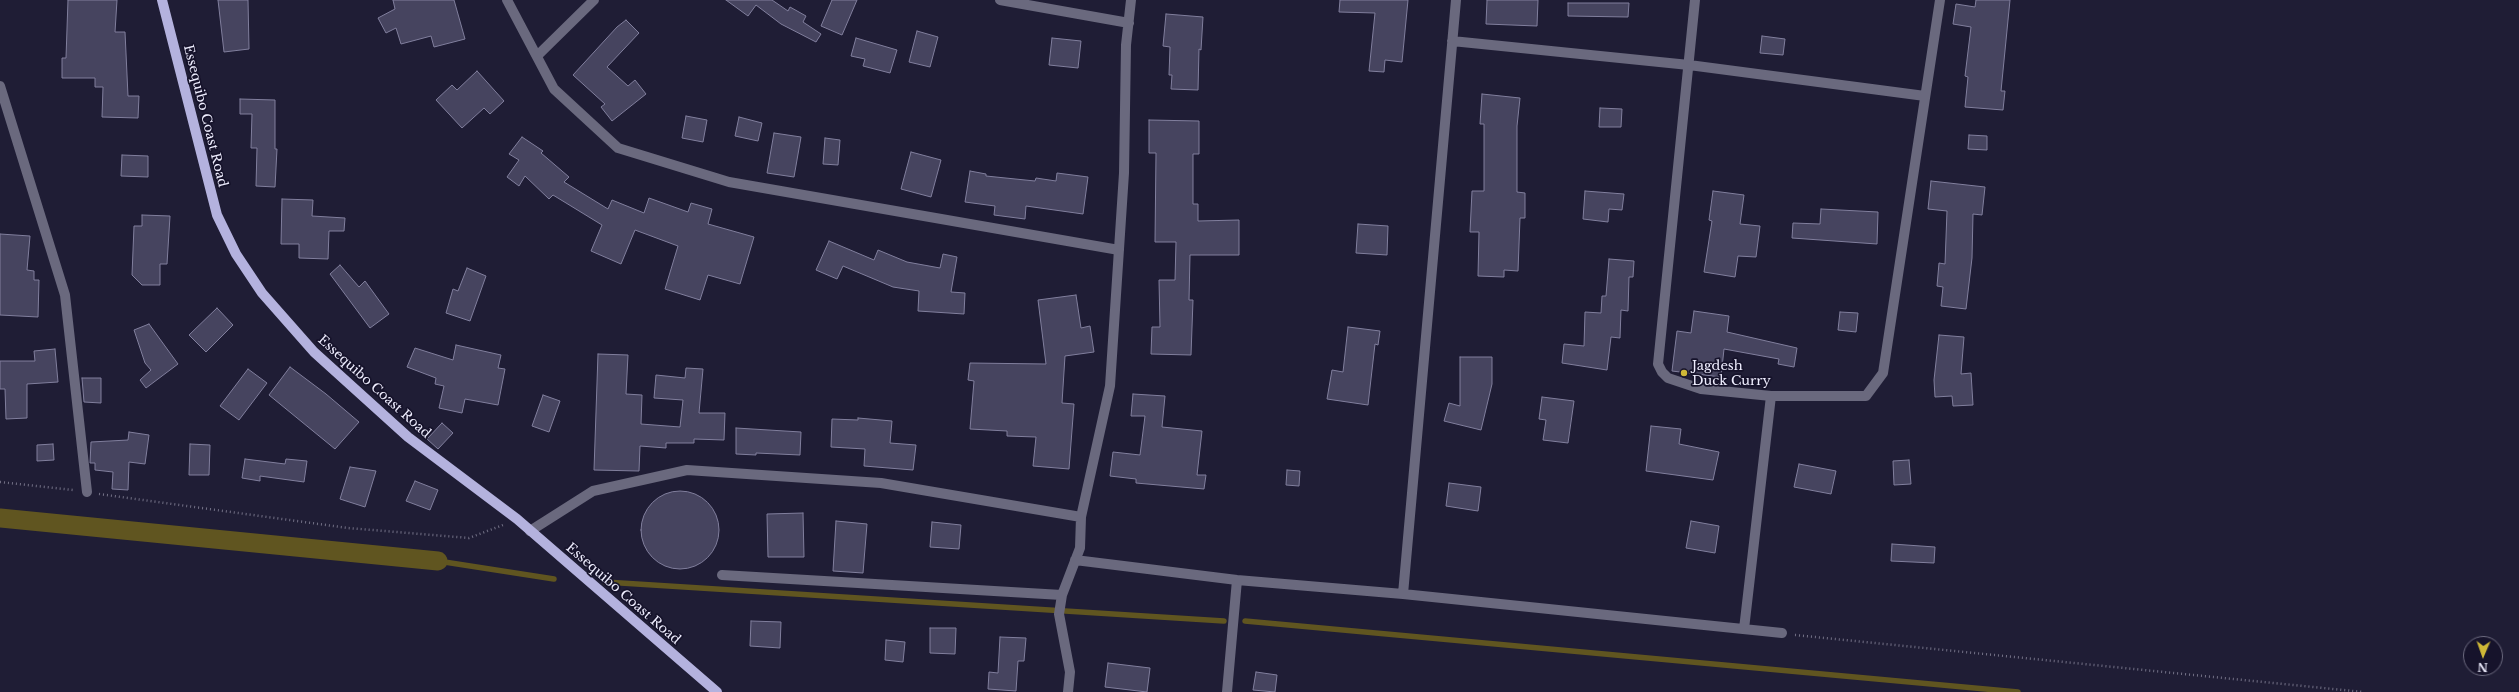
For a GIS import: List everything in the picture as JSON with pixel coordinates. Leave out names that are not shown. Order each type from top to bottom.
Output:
[{"type":"main road","name":"Essequibo Coast Road","points":[[162,0],[217,215],[236,254],[262,292],[314,352],[408,437],[517,519],[717,692]]},
{"type":"street","points":[[507,0],[554,89],[618,148],[729,182],[1119,250]]},
{"type":"street","points":[[537,56],[594,0]]},
{"type":"street","points":[[1000,0],[1129,22]]},
{"type":"street","points":[[1068,692],[1070,672],[1059,614],[1062,595],[1080,548],[1081,517],[1110,386],[1124,173],[1126,44],[1132,0]]},
{"type":"street","points":[[1403,594],[1456,0]]},
{"type":"street","points":[[1695,0],[1690,65],[1658,364],[1662,372],[1668,378],[1701,388],[1771,396],[1866,396],[1883,373],[1940,0]]},
{"type":"street","points":[[1452,41],[1690,65],[1925,96]]},
{"type":"street","points":[[0,86],[65,294],[87,492]]},
{"type":"street","points":[[1744,629],[1771,396]]},
{"type":"street","points":[[530,531],[593,490],[687,470],[880,483],[1081,517]]},
{"type":"street","points":[[1075,560],[1237,580],[1403,594],[1782,633]]},
{"type":"street","points":[[722,575],[1062,595]]},
{"type":"street","points":[[1227,692],[1237,580]]},
{"type":"path","points":[[0,482],[87,492],[348,528],[469,538],[517,519]]},
{"type":"path","points":[[1782,633],[2364,692]]},
{"type":"building","points":[[68,0],[117,0],[115,32],[125,32],[128,96],[139,96],[138,118],[102,117],[103,87],[95,87],[95,78],[62,78],[62,58],[66,58]]},
{"type":"building","points":[[218,0],[248,0],[249,49],[224,52]]},
{"type":"building","points":[[393,0],[454,0],[465,39],[434,47],[431,36],[401,44],[396,28],[386,33],[378,18],[395,9]]},
{"type":"building","points":[[726,0],[772,0],[788,11],[790,7],[806,16],[803,22],[821,34],[816,42],[781,24],[756,5],[748,16]]},
{"type":"building","points":[[832,0],[857,0],[842,35],[821,26]]},
{"type":"building","points":[[1340,0],[1408,0],[1402,62],[1385,60],[1384,72],[1369,71],[1375,13],[1339,12]]},
{"type":"building","points":[[1487,0],[1538,0],[1537,26],[1486,24]]},
{"type":"building","points":[[1976,0],[2010,0],[2001,91],[2005,91],[2003,110],[1965,107],[1968,77],[1965,76],[1971,27],[1953,24],[1956,4],[1975,7]]},
{"type":"building","points":[[1568,3],[1629,3],[1628,17],[1568,16]]},
{"type":"building","points":[[1166,14],[1203,17],[1201,50],[1199,49],[1198,90],[1171,89],[1172,75],[1169,75],[1170,47],[1163,46]]},
{"type":"building","points":[[626,20],[639,33],[607,67],[628,86],[635,80],[646,94],[612,121],[601,107],[605,104],[573,75],[617,27]]},
{"type":"building","points":[[917,31],[938,37],[930,67],[909,62]]},
{"type":"building","points":[[1762,36],[1785,39],[1783,55],[1760,53]]},
{"type":"building","points":[[856,38],[897,50],[890,73],[863,66],[865,59],[851,56]]},
{"type":"building","points":[[1052,38],[1081,41],[1078,68],[1049,65]]},
{"type":"building","points":[[477,71],[504,101],[490,114],[484,108],[462,128],[436,100],[452,85],[457,90]]},
{"type":"building","points":[[1482,94],[1520,98],[1517,126],[1517,192],[1525,193],[1525,218],[1520,218],[1518,271],[1504,270],[1504,277],[1478,276],[1479,232],[1470,232],[1472,191],[1484,191],[1484,124],[1480,124]]},
{"type":"building","points":[[240,99],[275,100],[275,149],[277,149],[275,187],[256,186],[257,148],[251,148],[252,114],[240,114]]},
{"type":"building","points":[[1600,108],[1622,109],[1621,127],[1599,127]]},
{"type":"building","points":[[686,116],[707,120],[703,142],[682,138]]},
{"type":"building","points":[[739,117],[762,123],[758,141],[735,136]]},
{"type":"building","points":[[1149,120],[1199,121],[1199,154],[1193,154],[1193,204],[1198,204],[1198,221],[1239,220],[1239,255],[1190,255],[1189,300],[1193,300],[1191,355],[1151,354],[1152,327],[1160,327],[1159,280],[1175,280],[1176,242],[1155,242],[1156,153],[1149,153]]},
{"type":"building","points":[[774,133],[801,137],[794,177],[767,173]]},
{"type":"building","points":[[1969,135],[1987,136],[1987,150],[1968,149]]},
{"type":"building","points":[[522,137],[543,151],[541,153],[569,177],[564,182],[608,209],[612,200],[644,213],[649,198],[688,212],[691,203],[712,209],[708,224],[754,237],[740,284],[708,275],[700,300],[665,289],[678,246],[635,230],[621,264],[591,251],[602,225],[553,195],[549,199],[525,176],[519,186],[507,177],[519,160],[509,154]]},
{"type":"building","points":[[825,138],[840,140],[838,165],[823,164]]},
{"type":"building","points":[[911,152],[941,160],[931,197],[901,189]]},
{"type":"building","points":[[122,155],[148,156],[148,177],[121,176]]},
{"type":"building","points":[[970,171],[986,174],[986,176],[1035,181],[1036,178],[1056,181],[1057,173],[1088,177],[1083,214],[1026,206],[1025,219],[994,215],[995,206],[965,202]]},
{"type":"building","points":[[1931,181],[1985,187],[1982,215],[1973,214],[1972,258],[1966,309],[1941,306],[1943,287],[1937,286],[1939,263],[1945,264],[1947,211],[1928,209]]},
{"type":"building","points":[[1585,191],[1624,194],[1622,210],[1609,209],[1608,222],[1583,219]]},
{"type":"building","points":[[1713,191],[1744,195],[1740,224],[1760,226],[1756,257],[1738,256],[1735,277],[1704,272],[1712,221],[1709,220]]},
{"type":"building","points":[[282,199],[313,200],[312,216],[345,218],[344,231],[329,231],[328,259],[299,258],[299,244],[281,244]]},
{"type":"building","points":[[1821,209],[1878,212],[1877,244],[1792,238],[1793,223],[1820,224]]},
{"type":"building","points":[[142,215],[170,216],[167,264],[160,264],[160,285],[142,285],[132,275],[134,226],[142,226]]},
{"type":"building","points":[[1358,224],[1388,226],[1387,255],[1356,253]]},
{"type":"building","points":[[0,234],[30,236],[27,270],[34,271],[34,280],[39,280],[38,317],[0,315]]},
{"type":"building","points":[[829,241],[874,260],[878,250],[907,262],[940,268],[943,254],[957,257],[951,292],[965,293],[964,314],[918,311],[919,291],[893,287],[843,266],[837,279],[816,270]]},
{"type":"building","points":[[1609,259],[1634,261],[1633,277],[1629,277],[1628,311],[1621,310],[1620,338],[1611,337],[1607,370],[1562,363],[1564,344],[1584,346],[1585,312],[1601,313],[1602,296],[1606,296]]},
{"type":"building","points":[[340,265],[359,287],[365,281],[389,314],[370,328],[330,274]]},
{"type":"building","points":[[467,268],[486,276],[470,321],[446,313],[453,289],[458,291]]},
{"type":"building","points":[[1076,295],[1081,328],[1090,326],[1094,352],[1065,356],[1062,403],[1074,404],[1069,469],[1033,466],[1036,437],[1007,436],[1007,431],[970,429],[974,381],[968,380],[970,363],[1046,364],[1038,300]]},
{"type":"building","points":[[217,308],[233,325],[206,352],[189,335]]},
{"type":"building","points":[[1694,311],[1729,316],[1727,332],[1797,348],[1794,367],[1778,364],[1779,359],[1724,349],[1721,377],[1672,371],[1677,331],[1691,333]]},
{"type":"building","points":[[1840,312],[1858,313],[1856,332],[1838,330]]},
{"type":"building","points":[[149,324],[178,364],[146,388],[140,380],[151,370],[145,363],[134,330]]},
{"type":"building","points":[[1348,327],[1380,331],[1378,345],[1375,344],[1368,405],[1327,399],[1332,370],[1343,372]]},
{"type":"building","points":[[1939,335],[1964,337],[1961,374],[1971,373],[1973,405],[1953,406],[1952,396],[1935,397],[1934,380]]},
{"type":"building","points":[[456,345],[501,355],[498,368],[505,369],[498,405],[465,399],[462,413],[439,408],[444,386],[435,384],[436,378],[407,367],[415,348],[453,360]]},
{"type":"building","points":[[55,349],[58,382],[27,384],[27,418],[6,419],[5,389],[0,389],[0,361],[35,361],[34,351]]},
{"type":"building","points":[[598,354],[628,355],[626,394],[642,395],[641,424],[680,427],[683,400],[654,398],[656,375],[685,378],[686,368],[703,369],[699,413],[725,413],[724,440],[694,439],[694,443],[666,443],[666,448],[640,446],[639,471],[594,470]]},
{"type":"building","points":[[1460,357],[1492,357],[1492,384],[1481,430],[1444,421],[1449,403],[1460,406]]},
{"type":"building","points":[[290,367],[326,394],[359,422],[335,449],[269,395]]},
{"type":"building","points":[[248,369],[267,383],[239,420],[220,406]]},
{"type":"building","points":[[82,378],[101,378],[101,403],[84,402]]},
{"type":"building","points":[[1133,394],[1165,396],[1162,427],[1202,431],[1197,475],[1206,475],[1204,489],[1136,483],[1136,479],[1110,476],[1113,452],[1140,455],[1145,416],[1131,416]]},
{"type":"building","points":[[543,395],[560,401],[549,432],[532,426]]},
{"type":"building","points":[[1542,397],[1574,401],[1568,443],[1543,440],[1546,420],[1539,419]]},
{"type":"building","points":[[858,418],[892,421],[890,443],[916,445],[913,470],[864,466],[865,449],[831,447],[832,419],[858,420]]},
{"type":"building","points":[[442,423],[453,433],[438,449],[427,439]]},
{"type":"building","points":[[1651,426],[1681,429],[1679,444],[1719,452],[1713,480],[1646,471]]},
{"type":"building","points":[[736,428],[801,432],[800,455],[756,453],[756,455],[736,454]]},
{"type":"building","points":[[129,432],[149,435],[145,464],[129,462],[128,490],[112,489],[113,472],[95,470],[95,463],[90,463],[91,442],[128,440]]},
{"type":"building","points":[[53,444],[54,460],[37,461],[37,445]]},
{"type":"building","points":[[190,444],[210,445],[209,475],[189,475]]},
{"type":"building","points":[[245,459],[285,464],[286,459],[307,461],[304,482],[260,476],[260,481],[242,478]]},
{"type":"building","points":[[1909,460],[1911,484],[1894,485],[1893,461]]},
{"type":"building","points":[[1799,464],[1836,471],[1831,494],[1794,487]]},
{"type":"building","points":[[350,467],[376,471],[365,507],[340,499]]},
{"type":"building","points":[[1287,470],[1300,471],[1299,486],[1286,485]]},
{"type":"building","points":[[415,481],[438,490],[430,510],[406,501]]},
{"type":"building","points":[[1449,483],[1481,487],[1478,511],[1446,506]]},
{"type":"building","points":[[680,491],[695,494],[708,502],[716,515],[719,530],[716,545],[708,558],[695,566],[680,569],[665,566],[652,558],[644,545],[641,530],[644,515],[652,502],[665,494]]},
{"type":"building","points":[[803,513],[804,557],[768,557],[767,514]]},
{"type":"building","points":[[836,521],[867,524],[863,573],[833,571]]},
{"type":"building","points":[[1691,521],[1719,526],[1715,553],[1686,548]]},
{"type":"building","points":[[932,522],[961,525],[959,549],[930,547]]},
{"type":"building","points":[[1892,544],[1935,547],[1934,563],[1891,561]]},
{"type":"building","points":[[751,621],[781,622],[780,648],[750,646]]},
{"type":"building","points":[[930,628],[956,628],[955,654],[930,653]]},
{"type":"building","points":[[1000,637],[1026,638],[1024,661],[1018,661],[1016,691],[988,689],[989,672],[998,673]]},
{"type":"building","points":[[886,640],[905,642],[903,662],[885,660]]},
{"type":"building","points":[[1108,663],[1150,668],[1147,692],[1105,687]]},
{"type":"building","points":[[1256,672],[1277,675],[1275,692],[1253,690]]},
{"type":"waterway","points":[[0,518],[438,561]]},
{"type":"waterway","points":[[438,561],[554,579]]},
{"type":"waterway","points":[[605,582],[1224,621]]},
{"type":"waterway","points":[[1245,621],[2018,692]]},
{"type":"place","name":"Jagdesh Duck Curry","points":[[1684,373]]}]
